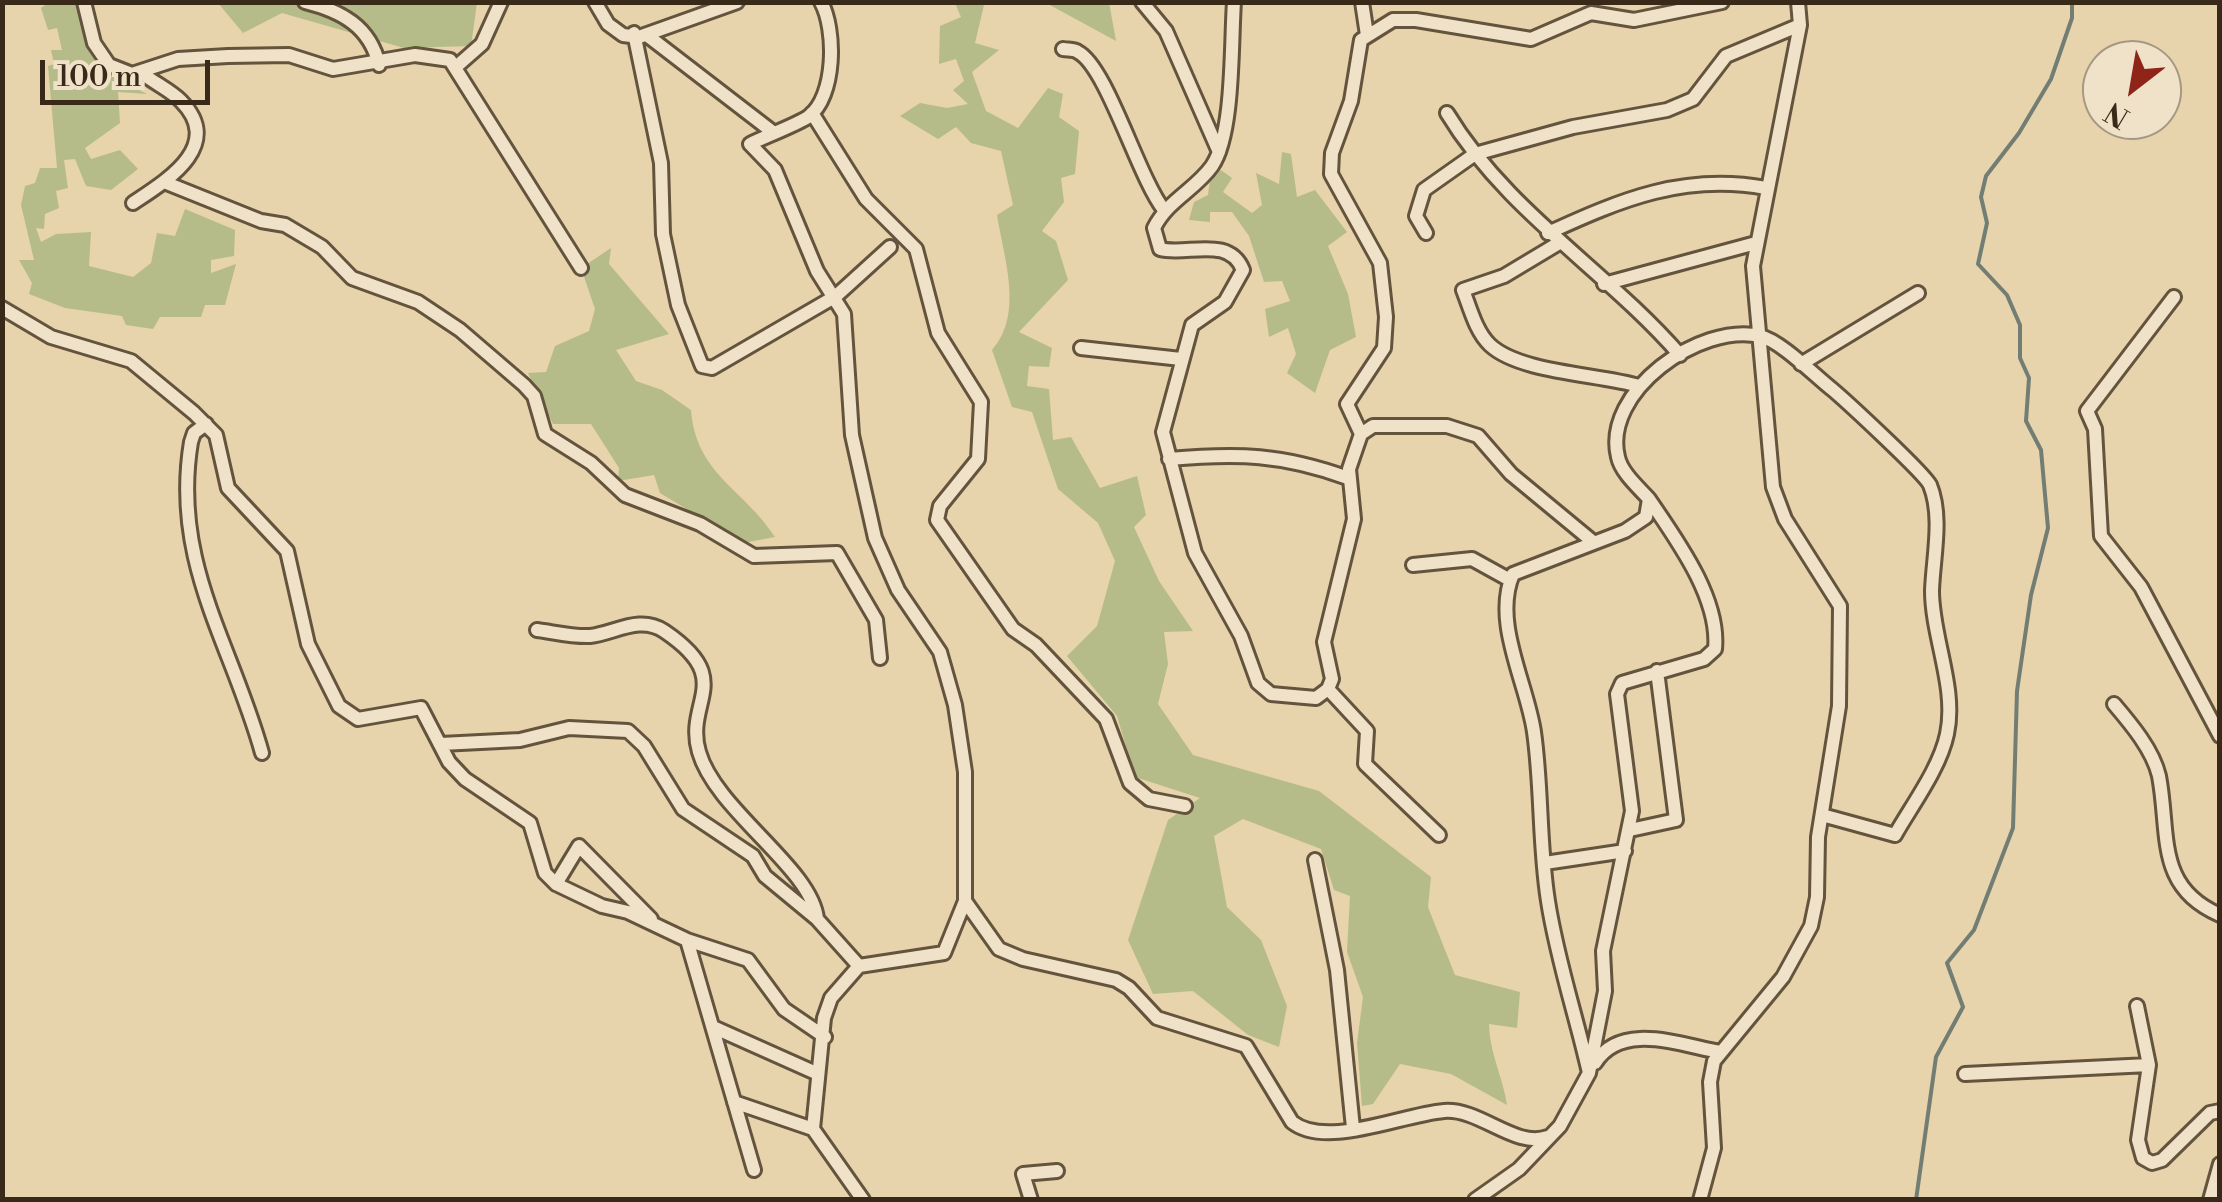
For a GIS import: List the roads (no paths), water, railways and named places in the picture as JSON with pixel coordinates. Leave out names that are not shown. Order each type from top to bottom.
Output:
[{"type":"street","points":[[84,2],[94,43],[109,65],[132,74],[178,59],[228,56],[290,56],[324,68],[379,64],[414,55],[450,60],[581,268]]},
{"type":"street","points":[[305,2],[330,7],[350,20],[374,46],[379,64]]},
{"type":"street","points":[[457,66],[482,44],[501,2]]},
{"type":"street","points":[[595,2],[608,24],[623,34],[641,34],[738,2]]},
{"type":"street","points":[[813,1129],[816,1074],[831,998],[859,966],[944,953],[965,902],[964,772],[955,705],[940,652],[898,590],[875,538],[852,436],[844,314],[817,271],[775,170],[750,144],[812,112],[823,92],[831,58],[829,22],[821,2]]},
{"type":"street","points":[[1142,2],[1166,31],[1220,152]]},
{"type":"street","points":[[1234,2],[1220,152],[1203,177],[1164,210],[1154,228],[1160,249],[1215,249],[1230,253],[1243,270],[1225,302],[1192,325],[1163,432],[1195,553],[1242,636],[1258,683],[1283,698],[1316,698],[1328,690],[1332,679],[1324,642],[1354,519],[1348,478],[1361,434],[1348,404],[1384,348],[1384,287],[1368,236],[1331,174],[1332,153],[1351,101],[1361,40],[1393,20],[1532,38],[1591,13],[1634,20],[1722,2]]},
{"type":"street","points":[[1362,2],[1367,34]]},
{"type":"street","points":[[1700,1200],[1714,1148],[1710,1082],[1720,1052],[1783,977],[1811,926],[1817,897],[1822,815],[1839,706],[1840,606],[1785,519],[1773,486],[1763,414],[1753,266],[1800,24],[1798,2]]},
{"type":"street","points":[[1426,234],[1416,216],[1424,190],[1475,154],[1573,126],[1666,110],[1693,98],[1726,56],[1800,24]]},
{"type":"street","points":[[641,34],[774,133]]},
{"type":"street","points":[[641,34],[660,162],[662,234],[678,305],[702,366],[712,368],[836,296],[890,247]]},
{"type":"street","points":[[1062,49],[1078,52],[1092,67],[1139,169],[1164,210]]},
{"type":"street","points":[[133,204],[190,158],[196,144],[194,126],[182,101],[142,73]]},
{"type":"street","points":[[812,112],[866,198],[916,249],[938,333],[982,402],[978,459],[940,506],[937,520],[1002,608],[1013,630],[1036,645],[1106,719],[1130,783],[1149,799],[1185,806]]},
{"type":"street","points":[[1447,113],[1511,198],[1656,327],[1680,355]]},
{"type":"street","points":[[1639,386],[1509,357],[1490,345],[1477,326],[1463,290],[1504,276],[1554,238],[1622,202],[1692,182],[1724,180],[1766,188]]},
{"type":"street","points":[[164,182],[306,235],[352,278],[418,302],[460,330],[534,396],[545,434],[591,464],[625,496],[700,524],[754,556],[837,553],[876,620],[880,658]]},
{"type":"street","points":[[1604,284],[1756,243]]},
{"type":"street","points":[[1801,364],[1918,293]]},
{"type":"street","points":[[2174,298],[2087,411],[2094,429],[2101,536],[2141,588],[2220,736]]},
{"type":"street","points":[[2,308],[51,337],[131,361],[216,435],[224,456],[228,488],[287,551],[308,644],[339,706],[358,720],[421,708],[464,778],[530,823],[545,873],[556,884],[687,940],[748,960],[784,1009],[824,1037]]},
{"type":"street","points":[[1588,1073],[1605,991],[1603,951],[1632,811],[1617,694],[1622,683],[1704,659],[1715,649],[1716,638],[1708,607],[1685,558],[1649,499],[1618,462],[1616,444],[1624,407],[1639,386],[1680,355],[1719,339],[1760,336],[1852,405],[1929,482],[1937,550],[1933,604],[1948,733],[1896,835],[1822,815]]},
{"type":"street","points":[[1081,348],[1181,359]]},
{"type":"street","points":[[206,424],[194,433],[191,442],[186,510],[220,646],[248,702],[262,753]]},
{"type":"street","points":[[1361,434],[1374,426],[1428,424],[1478,436],[1511,474],[1592,542]]},
{"type":"street","points":[[1169,459],[1237,452],[1272,456],[1348,478]]},
{"type":"street","points":[[1588,1073],[1559,965],[1545,863],[1534,730],[1508,620],[1510,580],[1513,574],[1640,524],[1646,517],[1649,499]]},
{"type":"street","points":[[1413,566],[1472,559],[1510,580]]},
{"type":"street","points":[[537,630],[591,636],[621,626],[657,627],[688,653],[704,674],[707,687],[698,722],[698,752],[742,818],[815,898],[817,919]]},
{"type":"street","points":[[1630,830],[1676,820],[1657,671]]},
{"type":"street","points":[[1328,690],[1367,731],[1365,764],[1440,835]]},
{"type":"street","points":[[2114,704],[2136,730],[2158,774],[2173,872],[2183,894],[2220,914]]},
{"type":"street","points":[[441,744],[520,740],[569,728],[628,731],[644,746],[684,809],[734,839],[766,876],[817,919],[859,966]]},
{"type":"street","points":[[556,884],[579,846],[656,924]]},
{"type":"street","points":[[1545,863],[1625,851]]},
{"type":"street","points":[[1315,860],[1337,970],[1353,1128]]},
{"type":"street","points":[[965,902],[1000,948],[1023,959],[1116,980],[1130,988],[1157,1018],[1246,1046],[1292,1122],[1302,1130],[1316,1134],[1450,1110],[1480,1116],[1527,1138],[1550,1136]]},
{"type":"street","points":[[687,940],[754,1170]]},
{"type":"street","points":[[2137,1006],[2149,1065],[2138,1140],[2143,1158],[2152,1163],[2162,1160],[2210,1113],[2220,1110]]},
{"type":"street","points":[[713,1026],[816,1074]]},
{"type":"street","points":[[1475,1200],[1519,1169],[1570,1114],[1601,1053],[1618,1041],[1635,1038],[1720,1052]]},
{"type":"street","points":[[1965,1074],[2149,1065]]},
{"type":"street","points":[[734,1102],[813,1129],[863,1200]]},
{"type":"street","points":[[2210,1200],[2220,1164]]},
{"type":"street","points":[[1031,1200],[1023,1174],[1057,1171]]},
{"type":"waterway","points":[[1916,1200],[1936,1057],[1963,1007],[1947,963],[1974,930],[2013,828],[2017,691],[2031,595],[2048,528],[2041,450],[2026,421],[2029,378],[2020,358],[2020,325],[2007,295],[1978,264],[1987,223],[1981,197],[1986,176],[2019,133],[2051,79],[2072,18],[2072,2]]}]
